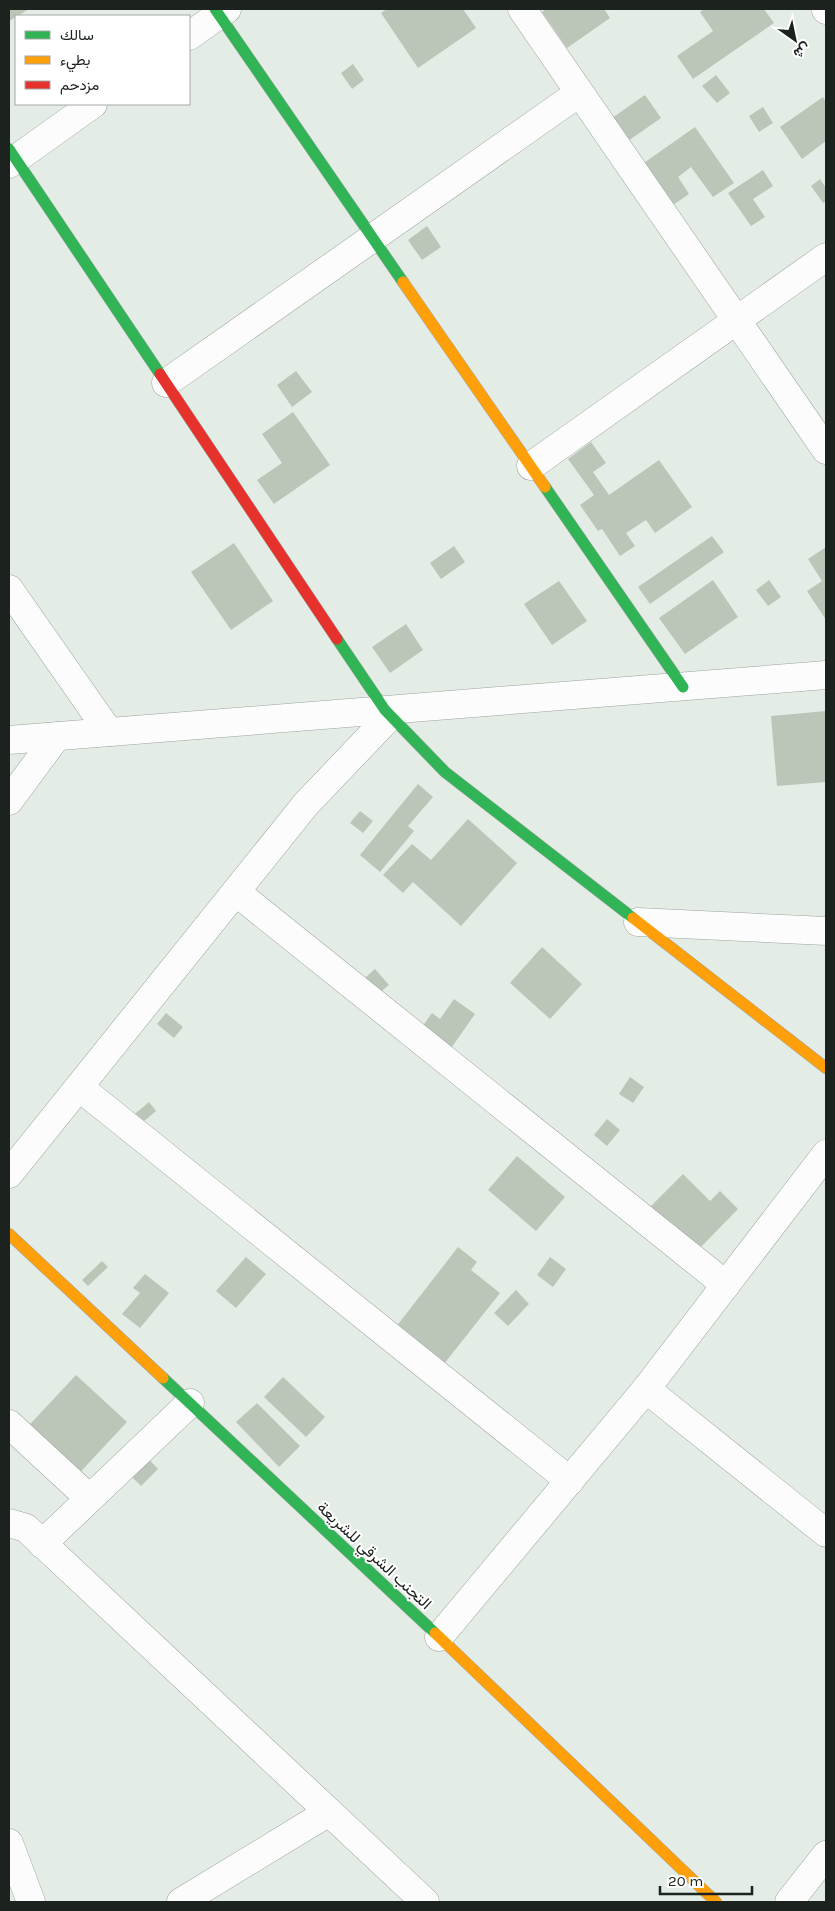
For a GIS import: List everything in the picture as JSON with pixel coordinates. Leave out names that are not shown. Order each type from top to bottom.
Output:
[{"type":"street","points":[[522,9],[826,450]]},
{"type":"street","points":[[190,35],[220,11],[683,687]]},
{"type":"street","points":[[166,383],[579,92]]},
{"type":"street","points":[[91,105],[11,157],[388,713],[445,772],[826,1068]]},
{"type":"street","points":[[531,466],[826,257]]},
{"type":"street","points":[[9,588],[109,732]]},
{"type":"street","points":[[9,740],[388,713],[826,675]]},
{"type":"street","points":[[9,1174],[306,804],[388,713]]},
{"type":"street","points":[[9,801],[57,736]]},
{"type":"street","points":[[236,892],[726,1285]]},
{"type":"street","points":[[638,922],[826,931]]},
{"type":"street","points":[[79,1087],[570,1481]]},
{"type":"street","points":[[439,1637],[646,1389],[826,1154]]},
{"type":"street","name":"التجنب الشرقي للشريعة","points":[[9,1234],[439,1637],[716,1902]]},
{"type":"street","points":[[646,1389],[826,1533]]},
{"type":"street","points":[[42,1544],[190,1403]]},
{"type":"street","points":[[9,1424],[89,1498]]},
{"type":"street","points":[[9,1523],[26,1528],[425,1902]]},
{"type":"street","points":[[181,1902],[328,1812]]},
{"type":"street","points":[[9,1843],[31,1902]]},
{"type":"street","points":[[789,1902],[826,1854]]},
{"type":"building","points":[[9,9],[29,9],[19,15],[15,15],[15,17],[9,21]]},
{"type":"building","points":[[387,9],[463,9],[476,28],[418,68],[381,13]]},
{"type":"building","points":[[546,9],[604,9],[610,18],[567,48],[542,12]]},
{"type":"building","points":[[704,9],[764,9],[774,23],[693,79],[677,56],[713,31],[700,12]]},
{"type":"building","points":[[353,64],[364,80],[352,89],[341,73]]},
{"type":"building","points":[[716,75],[730,93],[717,103],[702,86]]},
{"type":"building","points":[[645,95],[661,118],[628,141],[612,118]]},
{"type":"building","points":[[823,97],[826,102],[826,141],[802,159],[780,127]]},
{"type":"building","points":[[763,107],[773,123],[759,132],[749,116]]},
{"type":"building","points":[[695,127],[734,183],[713,197],[691,167],[678,177],[689,194],[670,207],[641,165]]},
{"type":"building","points":[[763,170],[773,186],[753,199],[765,217],[751,226],[728,193]]},
{"type":"building","points":[[820,179],[826,188],[826,201],[823,203],[811,186]]},
{"type":"building","points":[[427,226],[441,247],[422,260],[408,240]]},
{"type":"building","points":[[296,371],[312,392],[292,407],[277,385]]},
{"type":"building","points":[[293,412],[330,465],[274,504],[257,480],[282,463],[262,434]]},
{"type":"building","points":[[591,442],[606,463],[593,472],[609,495],[659,460],[692,507],[655,533],[646,520],[626,533],[635,546],[620,556],[602,529],[598,531],[580,505],[594,495],[568,459]]},
{"type":"building","points":[[712,536],[724,552],[650,604],[638,587]]},
{"type":"building","points":[[234,543],[273,601],[231,630],[191,572]]},
{"type":"building","points":[[454,546],[465,562],[441,579],[430,563]]},
{"type":"building","points":[[826,547],[826,620],[807,591],[822,581],[808,559]]},
{"type":"building","points":[[713,580],[738,617],[685,654],[659,618]]},
{"type":"building","points":[[769,580],[781,597],[768,606],[756,590]]},
{"type":"building","points":[[559,581],[587,621],[552,645],[524,604]]},
{"type":"building","points":[[406,624],[423,650],[390,673],[372,647]]},
{"type":"building","points":[[826,711],[826,782],[777,786],[771,716]]},
{"type":"building","points":[[418,784],[433,797],[408,826],[414,831],[380,872],[360,855]]},
{"type":"building","points":[[360,811],[373,821],[363,833],[350,823]]},
{"type":"building","points":[[468,819],[517,863],[461,926],[413,882],[403,893],[383,875],[412,844],[431,860]]},
{"type":"building","points":[[542,947],[582,984],[550,1019],[510,983]]},
{"type":"building","points":[[375,969],[389,985],[371,1000],[357,985]]},
{"type":"building","points":[[454,999],[475,1014],[447,1054],[417,1034],[432,1013],[440,1019]]},
{"type":"building","points":[[166,1013],[183,1027],[174,1038],[157,1024]]},
{"type":"building","points":[[630,1077],[644,1087],[633,1103],[619,1094]]},
{"type":"building","points":[[149,1102],[156,1111],[137,1127],[130,1118]]},
{"type":"building","points":[[607,1119],[620,1130],[607,1146],[594,1135]]},
{"type":"building","points":[[517,1156],[565,1197],[536,1231],[488,1190]]},
{"type":"building","points":[[683,1174],[710,1201],[720,1191],[738,1209],[696,1252],[650,1207]]},
{"type":"building","points":[[458,1247],[477,1262],[471,1270],[500,1293],[444,1364],[396,1327]]},
{"type":"building","points":[[246,1257],[266,1274],[236,1308],[216,1291]]},
{"type":"building","points":[[550,1257],[566,1269],[553,1287],[537,1275]]},
{"type":"building","points":[[102,1261],[108,1267],[88,1286],[82,1280]]},
{"type":"building","points":[[145,1274],[169,1293],[140,1328],[122,1314],[140,1293],[133,1288]]},
{"type":"building","points":[[516,1290],[529,1304],[508,1326],[494,1313]]},
{"type":"building","points":[[76,1375],[127,1422],[71,1482],[20,1435]]},
{"type":"building","points":[[283,1377],[325,1417],[306,1437],[264,1397]]},
{"type":"building","points":[[257,1403],[300,1446],[279,1467],[236,1422]]},
{"type":"building","points":[[144,1454],[158,1469],[141,1486],[126,1471]]},
{"type":"traffic: fast","points":[[215,9],[403,282]]},
{"type":"traffic: fast","points":[[9,149],[160,374]]},
{"type":"traffic: fast","points":[[545,487],[683,687]]},
{"type":"traffic: fast","points":[[337,639],[385,710],[445,772],[633,918]]},
{"type":"traffic: fast","points":[[163,1378],[435,1633]]},
{"type":"traffic: slow","points":[[403,282],[545,487]]},
{"type":"traffic: slow","points":[[633,918],[826,1068]]},
{"type":"traffic: slow","points":[[9,1234],[163,1378]]},
{"type":"traffic: slow","points":[[435,1633],[716,1902]]},
{"type":"traffic: jam","points":[[160,374],[337,639]]}]
